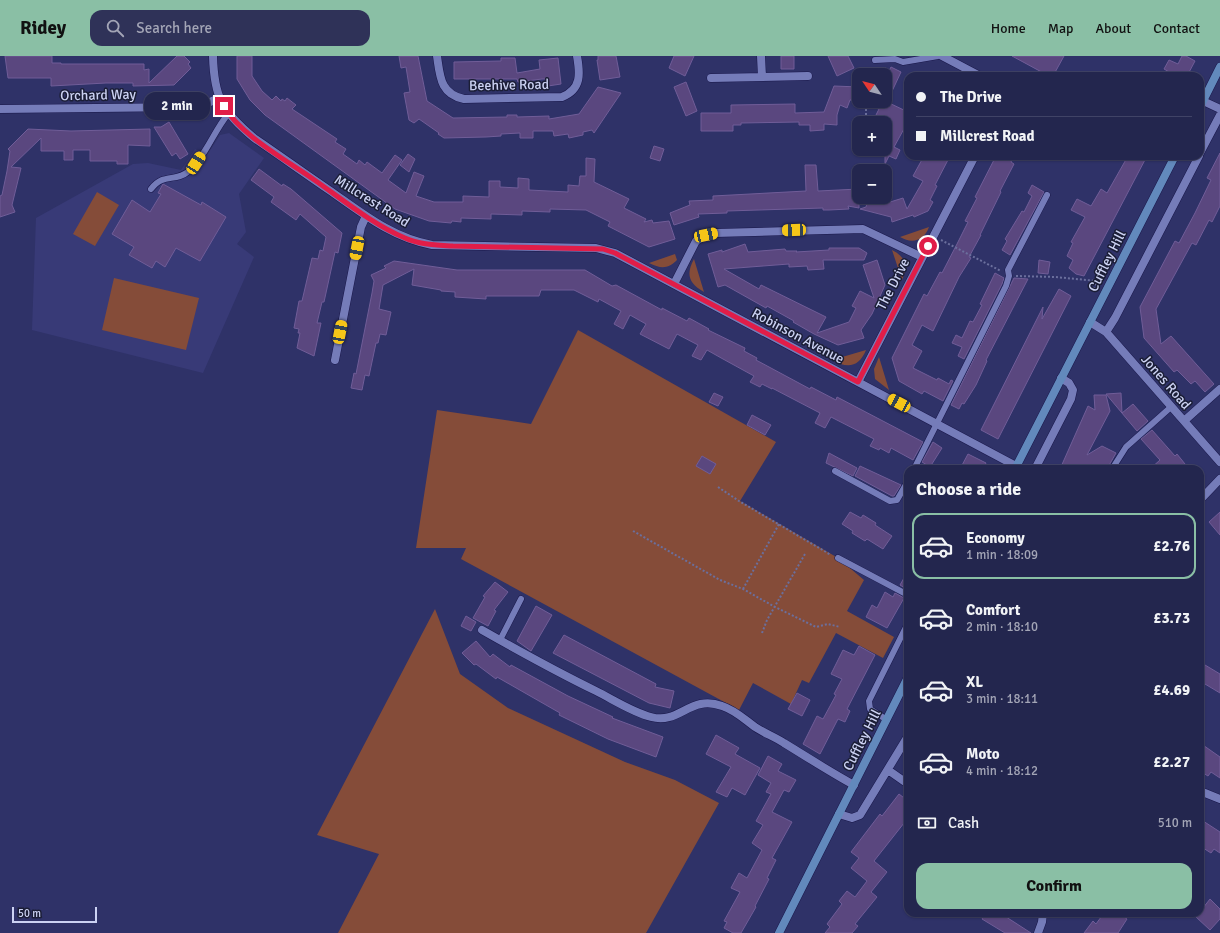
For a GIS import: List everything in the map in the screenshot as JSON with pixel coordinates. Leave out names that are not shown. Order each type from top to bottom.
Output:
[{"type":"main road","points":[[1204,100],[1220,68]]},
{"type":"main road","name":"Cuffley Hill","points":[[1017,465],[1173,160]]},
{"type":"main road","name":"Cuffley Hill","points":[[779,933],[904,685]]},
{"type":"street","name":"Millcrest Road","points":[[213,56],[214,79],[219,98],[228,114],[254,138],[366,216],[405,238],[432,245],[603,249],[615,253],[674,284]]},
{"type":"street","name":"Beehive Road","points":[[437,56],[444,87],[452,95],[464,98],[562,97],[572,91],[578,82],[579,72],[577,56]]},
{"type":"street","points":[[761,56],[762,77]]},
{"type":"street","points":[[942,56],[972,72]]},
{"type":"street","points":[[711,78],[808,76]]},
{"type":"street","name":"Orchard Way","points":[[0,109],[191,107],[202,106],[219,98]]},
{"type":"street","points":[[1204,105],[1220,109]]},
{"type":"street","points":[[1204,145],[1220,115]]},
{"type":"street","name":"The Drive","points":[[858,382],[973,160]]},
{"type":"street","points":[[1106,332],[1115,318],[1197,160]]},
{"type":"street","points":[[335,360],[361,227],[366,216]]},
{"type":"street","points":[[674,284],[696,241],[706,235],[715,233],[863,228],[922,257]]},
{"type":"street","name":"Robinson Avenue","points":[[674,284],[937,424],[1010,465]]},
{"type":"street","name":"Jones Road","points":[[1090,322],[1106,332],[1220,462]]},
{"type":"street","points":[[1037,465],[1071,399],[1073,390],[1070,384],[1061,378]]},
{"type":"street","points":[[1184,421],[1220,389]]},
{"type":"street","points":[[1204,496],[1220,479]]},
{"type":"street","points":[[482,630],[533,659],[650,717],[661,719],[670,718],[700,703],[711,703],[723,706],[741,715],[756,727],[854,785]]},
{"type":"street","points":[[840,814],[852,818],[860,815],[904,743]]},
{"type":"street","points":[[888,770],[904,781]]},
{"type":"street","points":[[1204,793],[1220,799]]},
{"type":"street","points":[[1038,933],[1043,917]]},
{"type":"lane","points":[[875,60],[896,59],[908,61],[938,56]]},
{"type":"lane","points":[[151,189],[160,179],[174,178],[188,171],[196,163],[220,124],[228,114]]},
{"type":"lane","points":[[916,465],[1003,293],[1010,276],[1008,270],[1047,195]]},
{"type":"lane","points":[[1115,465],[1126,447],[1171,407]]},
{"type":"lane","points":[[835,471],[890,501],[897,500],[904,488]]},
{"type":"lane","points":[[838,558],[904,593]]},
{"type":"lane","points":[[500,640],[521,599]]},
{"type":"lane","points":[[887,720],[870,709],[869,701],[904,631]]},
{"type":"path","points":[[718,487],[838,558]]},
{"type":"path","points":[[743,589],[779,524]]},
{"type":"path","points":[[633,531],[720,580],[743,589],[816,627],[828,624],[840,627]]},
{"type":"path","points":[[762,633],[766,620],[806,554]]},
{"type":"shaded area","points":[[229,133],[264,158],[239,194],[246,232],[237,244],[254,257],[203,373],[32,330],[36,218],[133,164],[148,163],[181,170],[195,149],[207,155],[220,135]]},
{"type":"shaded area","points":[[97,192],[119,205],[95,246],[73,234]]},
{"type":"shaded area","points":[[929,227],[927,232],[917,240],[913,241],[900,237]]},
{"type":"shaded area","points":[[892,250],[903,259],[905,271],[902,280]]},
{"type":"shaded area","points":[[675,254],[677,260],[671,265],[661,267],[649,263]]},
{"type":"shaded area","points":[[694,259],[704,292],[692,282],[690,278],[689,274],[691,264]]},
{"type":"shaded area","points":[[114,278],[199,298],[186,350],[102,330]]},
{"type":"shaded area","points":[[578,330],[776,442],[740,501],[838,558],[864,580],[847,611],[894,637],[883,658],[836,633],[809,683],[802,680],[791,704],[753,683],[739,710],[461,559],[466,548],[416,548],[437,410],[531,424]]},
{"type":"shaded area","points":[[866,350],[860,360],[852,365],[843,365],[832,360]]},
{"type":"shaded area","points":[[879,357],[889,390],[875,379],[874,369]]},
{"type":"shaded area","points":[[435,609],[460,674],[508,708],[625,762],[675,780],[719,803],[646,933],[338,933],[379,854],[317,835]]},
{"type":"building","points":[[5,56],[52,56],[52,63],[61,64],[144,64],[144,70],[149,69],[149,83],[177,56],[184,56],[190,62],[188,64],[191,68],[174,85],[133,86],[133,83],[106,83],[51,86],[51,78],[8,78]]},
{"type":"building","points":[[237,56],[252,56],[252,76],[262,91],[272,100],[276,96],[281,101],[282,99],[285,101],[287,98],[296,105],[292,109],[337,139],[335,142],[346,149],[343,154],[357,164],[359,160],[365,165],[367,162],[382,173],[395,155],[402,160],[388,180],[406,193],[414,172],[424,176],[416,196],[434,202],[463,202],[463,196],[489,197],[489,181],[500,181],[500,187],[518,188],[518,178],[529,179],[529,190],[568,192],[568,185],[579,186],[580,176],[586,176],[586,158],[595,159],[594,182],[629,199],[624,208],[646,219],[644,222],[652,220],[653,223],[669,221],[675,239],[649,247],[608,226],[610,222],[586,210],[550,209],[550,212],[522,211],[522,215],[491,214],[491,219],[461,218],[461,222],[452,221],[451,223],[429,221],[395,209],[265,115],[250,100],[237,79]]},
{"type":"building","points":[[399,56],[418,56],[427,101],[453,118],[507,117],[507,115],[517,115],[517,117],[549,116],[549,119],[579,114],[598,87],[621,93],[594,133],[592,130],[583,132],[583,135],[569,138],[568,134],[554,136],[553,131],[533,131],[533,138],[520,138],[520,133],[501,134],[501,136],[486,137],[444,138],[419,119],[414,123],[409,120],[404,93],[410,92],[406,67],[401,68]]},
{"type":"building","points":[[598,56],[616,56],[620,77],[600,80],[597,60]]},
{"type":"building","points":[[674,56],[694,56],[685,76],[669,68]]},
{"type":"building","points":[[781,56],[794,56],[794,69],[781,69]]},
{"type":"building","points":[[828,56],[848,56],[854,68],[837,76]]},
{"type":"building","points":[[1012,56],[1064,56],[1055,72],[1042,72]]},
{"type":"building","points":[[1182,56],[1186,56],[1195,61],[1189,72],[1169,72],[1164,69],[1169,60],[1178,64]]},
{"type":"building","points":[[501,58],[515,58],[517,73],[540,69],[539,60],[558,58],[561,84],[548,86],[547,79],[518,82],[517,79],[454,79],[454,62],[501,61]]},
{"type":"building","points":[[891,67],[901,72],[892,91],[892,68],[890,68]]},
{"type":"building","points":[[686,82],[697,111],[686,116],[674,87]]},
{"type":"building","points":[[834,86],[852,87],[852,100],[850,100],[847,108],[840,105],[837,115],[837,125],[824,124],[824,130],[810,131],[810,125],[799,125],[799,122],[741,123],[741,125],[733,125],[733,131],[701,131],[701,113],[731,113],[731,105],[795,104],[795,113],[824,112]]},
{"type":"building","points":[[892,104],[904,110],[904,129],[894,147],[900,150],[896,159],[889,156],[892,156],[892,116],[876,116],[879,109],[875,108],[892,108]]},
{"type":"building","points":[[169,122],[188,154],[180,159],[176,153],[172,156],[154,127],[161,127]]},
{"type":"building","points":[[28,129],[71,131],[150,129],[150,146],[128,145],[128,164],[117,164],[117,161],[90,161],[90,150],[73,150],[73,160],[64,160],[64,151],[41,151],[41,138],[11,167],[21,168],[12,205],[15,212],[0,217],[0,196],[2,195],[7,171],[10,151],[8,149]]},
{"type":"building","points":[[654,146],[664,149],[660,161],[650,158]]},
{"type":"building","points":[[1220,153],[1220,206],[1212,222],[1209,220],[1196,245],[1192,243],[1156,309],[1161,344],[1171,336],[1214,384],[1205,392],[1195,381],[1191,384],[1177,370],[1174,372],[1144,338],[1140,307],[1175,241],[1179,243],[1195,213],[1211,180],[1207,178]]},
{"type":"building","points":[[408,154],[415,159],[409,172],[400,165]]},
{"type":"building","points":[[885,156],[889,156],[885,164]]},
{"type":"building","points":[[922,160],[948,160],[935,185],[937,186],[930,200],[933,202],[928,211],[914,217],[913,215],[892,222],[891,217],[860,209],[866,207],[867,204],[892,204],[892,201],[903,198],[907,209],[923,181],[913,176]]},
{"type":"building","points":[[994,160],[1012,160],[1011,162],[1014,164],[1000,191],[1001,192],[981,235],[969,257],[971,258],[959,277],[933,331],[922,325],[912,345],[922,351],[913,368],[937,380],[938,378],[949,384],[951,380],[953,381],[943,401],[924,391],[922,394],[899,381],[892,358],[924,294],[927,296],[940,272],[942,273],[957,244],[968,222],[965,221],[977,198],[975,197]]},
{"type":"building","points":[[1126,160],[1145,160],[1084,276],[1076,274],[1069,268],[1073,260],[1067,256],[1073,243],[1071,242],[1085,217],[1071,210],[1077,199],[1091,206],[1101,189],[1107,193]]},
{"type":"building","points":[[805,165],[816,165],[818,191],[852,189],[852,204],[859,204],[859,208],[848,206],[849,209],[829,210],[823,210],[823,208],[727,211],[727,213],[698,214],[699,217],[674,225],[670,213],[690,205],[689,201],[713,200],[713,196],[806,191]]},
{"type":"building","points":[[259,169],[282,186],[283,184],[291,189],[342,233],[338,253],[335,252],[324,302],[322,302],[317,323],[321,323],[314,356],[297,348],[300,333],[298,333],[299,329],[294,328],[299,301],[302,301],[312,258],[318,259],[320,250],[323,251],[326,237],[300,214],[296,220],[271,202],[274,197],[251,180]]},
{"type":"building","points":[[163,184],[201,205],[202,202],[226,217],[200,261],[176,248],[165,267],[156,261],[152,268],[129,255],[134,247],[112,234],[132,200],[150,212],[161,194],[158,193]]},
{"type":"building","points":[[1032,185],[1044,192],[1010,255],[1002,250],[1007,241],[1005,239],[1022,211],[1024,212],[1032,196],[1028,193]]},
{"type":"building","points":[[745,244],[748,252],[785,249],[786,251],[797,251],[796,252],[829,250],[829,248],[859,248],[867,253],[864,260],[823,260],[824,269],[808,270],[807,266],[789,267],[789,264],[724,269],[759,289],[761,285],[826,317],[817,333],[849,322],[856,308],[852,306],[860,291],[874,298],[863,265],[877,260],[885,285],[872,314],[861,330],[864,338],[838,345],[814,334],[767,306],[766,308],[725,285],[718,287],[708,254],[722,250],[722,252]]},
{"type":"building","points":[[1039,260],[1050,262],[1048,274],[1038,273]]},
{"type":"building","points":[[394,261],[457,270],[585,270],[612,286],[616,285],[662,310],[662,308],[687,321],[689,318],[709,329],[708,330],[745,348],[744,351],[757,358],[756,360],[810,389],[811,387],[836,400],[837,397],[923,442],[913,460],[891,448],[889,453],[880,448],[879,450],[870,446],[874,439],[831,417],[825,428],[815,423],[820,413],[772,388],[762,384],[760,387],[750,382],[754,376],[707,350],[701,360],[692,356],[698,345],[677,334],[669,349],[640,334],[646,324],[630,315],[623,329],[614,324],[621,311],[599,299],[598,302],[574,290],[541,290],[539,296],[486,296],[486,299],[455,297],[455,292],[441,291],[412,285],[414,269],[383,285],[379,309],[391,312],[386,335],[380,334],[378,343],[376,343],[369,376],[365,375],[362,390],[351,388],[354,373],[356,374],[372,293],[374,281],[371,275],[386,268],[384,266]]},
{"type":"building","points":[[995,273],[1004,278],[1002,284],[964,359],[958,356],[962,347],[952,343],[956,335],[962,338],[970,321],[973,322],[982,305],[980,304]]},
{"type":"building","points":[[1014,278],[1028,279],[986,360],[987,361],[976,385],[959,409],[951,405]]},
{"type":"building","points":[[1059,289],[1071,296],[998,439],[981,430],[1043,307],[1042,319]]},
{"type":"building","points":[[714,393],[723,397],[718,406],[709,402]]},
{"type":"building","points":[[1121,393],[1122,413],[1133,404],[1148,421],[1137,431],[1106,394]]},
{"type":"building","points":[[1094,395],[1106,395],[1110,411],[1087,455],[1102,446],[1116,453],[1109,465],[1062,465],[1088,406],[1095,410]]},
{"type":"building","points":[[752,415],[771,425],[765,435],[747,425]]},
{"type":"building","points":[[1152,430],[1175,456],[1177,454],[1186,465],[1154,465],[1160,460],[1141,439]]},
{"type":"building","points":[[933,442],[942,448],[931,465],[927,465],[922,462]]},
{"type":"building","points":[[829,453],[857,468],[853,476],[826,463]]},
{"type":"building","points":[[968,454],[986,463],[985,465],[962,465]]},
{"type":"building","points":[[702,456],[716,464],[710,474],[696,466]]},
{"type":"building","points":[[860,466],[901,485],[894,496],[855,476]]},
{"type":"building","points":[[850,512],[861,518],[863,515],[892,536],[883,549],[867,539],[865,541],[852,533],[853,531],[842,524]]},
{"type":"building","points":[[1220,512],[1220,535],[1209,522]]},
{"type":"building","points":[[904,578],[904,588],[900,585]]},
{"type":"building","points":[[495,582],[508,592],[494,610],[496,611],[488,626],[473,618],[485,597],[483,596]]},
{"type":"building","points":[[885,592],[893,597],[895,593],[904,598],[887,628],[866,617],[872,605],[877,608]]},
{"type":"building","points":[[536,606],[552,615],[531,651],[517,641]]},
{"type":"building","points":[[466,616],[476,622],[471,631],[461,626]]},
{"type":"building","points":[[564,635],[656,684],[655,687],[674,691],[670,708],[649,703],[553,653]]},
{"type":"building","points":[[476,641],[490,657],[493,654],[510,667],[511,665],[568,696],[613,717],[612,718],[663,737],[656,757],[608,739],[559,715],[560,713],[497,677],[496,679],[476,664],[474,665],[462,653]]},
{"type":"building","points":[[859,646],[875,655],[847,709],[850,711],[845,722],[838,719],[820,754],[803,744],[817,716],[823,719],[836,695],[834,694],[842,679],[831,674],[843,650],[854,655]]},
{"type":"building","points":[[1204,664],[1220,674],[1220,693],[1204,683]]},
{"type":"building","points":[[797,693],[810,700],[802,716],[788,709]]},
{"type":"building","points":[[716,735],[739,748],[735,754],[760,768],[745,795],[732,788],[727,797],[716,792],[731,767],[706,754]]},
{"type":"building","points":[[1204,746],[1220,757],[1220,778],[1211,772],[1208,776],[1204,774]]},
{"type":"building","points":[[768,756],[782,764],[778,771],[796,780],[789,792],[784,790],[772,812],[792,822],[772,858],[776,860],[767,878],[769,879],[755,906],[756,907],[741,933],[733,933],[724,928],[727,922],[724,921],[740,892],[731,888],[739,873],[747,878],[762,850],[752,843],[763,825],[756,821],[771,794],[766,792],[771,783],[758,775]]},
{"type":"building","points":[[899,794],[904,798],[904,823],[874,861],[887,872],[871,892],[877,897],[855,924],[858,926],[852,933],[825,933],[830,927],[827,924],[842,904],[839,901],[847,891],[855,897],[867,881],[851,868],[859,858],[851,852],[880,814],[882,816]]},
{"type":"building","points":[[1204,822],[1220,832],[1220,853],[1214,849],[1211,853],[1204,849]]},
{"type":"building","points":[[1210,899],[1220,909],[1220,919],[1210,930],[1196,917],[1204,917],[1204,907]]},
{"type":"building","points":[[983,917],[1006,917],[1031,933],[1005,933],[982,919]]},
{"type":"building","points":[[1101,917],[1124,917],[1127,919],[1118,933],[1084,933],[1093,921],[1096,924]]},
{"type":"route","points":[[224,106],[228,114],[254,138],[366,216],[405,238],[432,245],[603,249],[615,253],[858,382],[928,246]]}]
